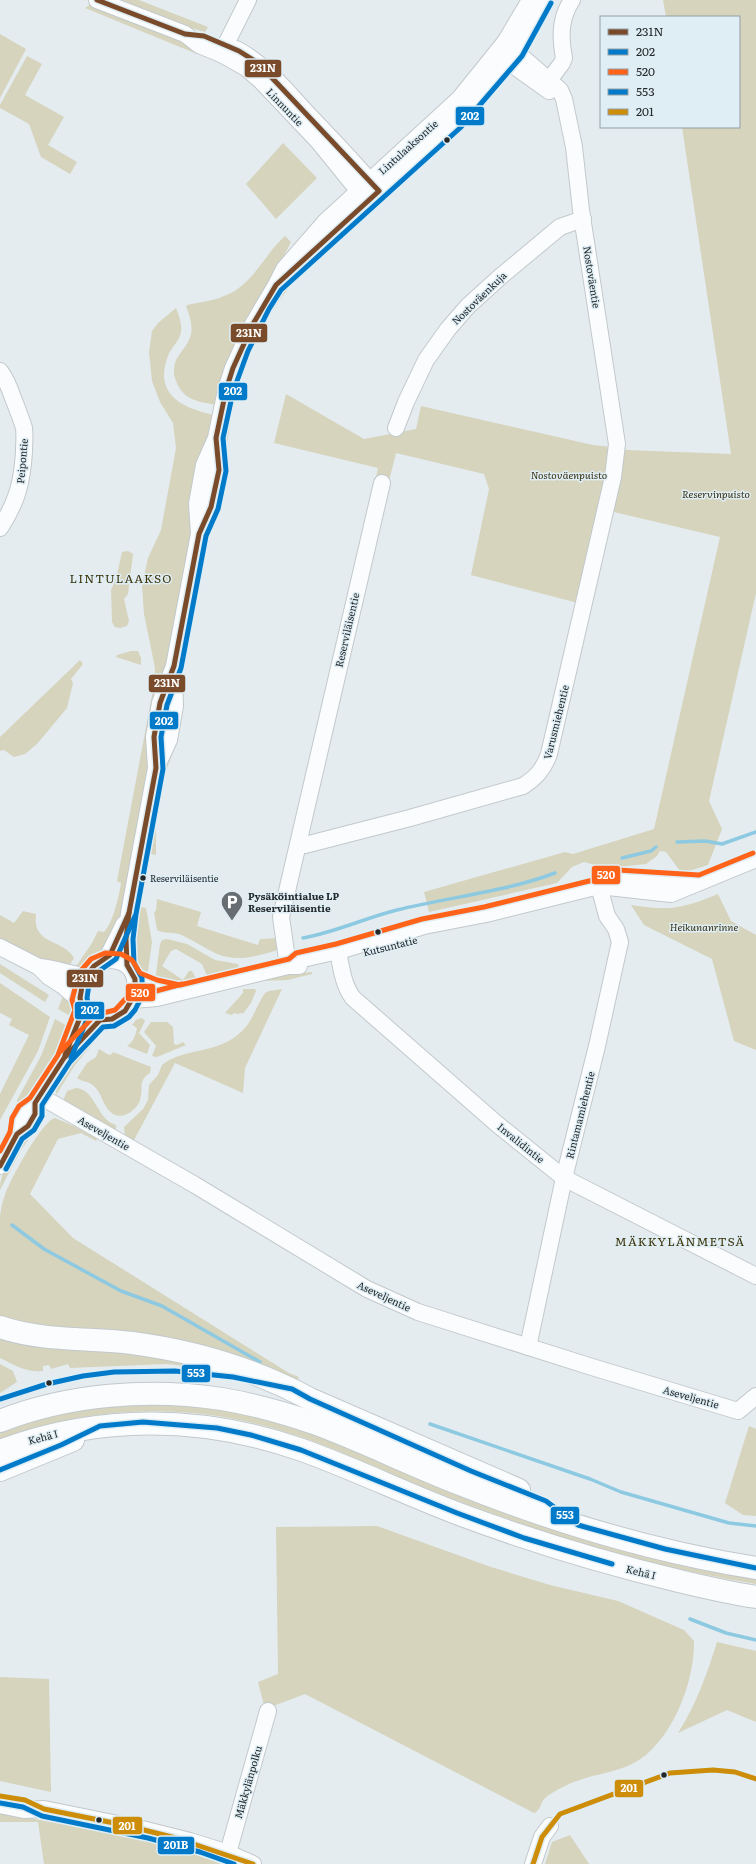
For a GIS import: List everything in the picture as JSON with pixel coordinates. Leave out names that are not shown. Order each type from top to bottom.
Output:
[{"type":"highway","points":[[2,1328],[24,1333],[133,1343],[173,1350],[233,1366],[292,1389],[310,1399],[471,1471],[546,1501],[578,1525]]},
{"type":"highway","points":[[0,1421],[40,1408],[83,1400],[123,1395],[169,1394],[222,1399],[265,1408],[315,1424],[460,1484],[578,1525],[665,1549],[756,1568]]},
{"type":"highway","name":"Kehä I","points":[[0,1451],[33,1439],[100,1426],[143,1422],[217,1428],[251,1435],[301,1450],[457,1513],[524,1538],[661,1577],[735,1594],[756,1597]]},
{"type":"highway","points":[[0,1470],[61,1445],[100,1426]]},
{"type":"street","name":"Linnuntie","points":[[97,0],[185,34],[199,45],[224,49],[261,81],[368,191]]},
{"type":"street","points":[[224,49],[248,0]]},
{"type":"street","name":"Lintulaaksontie","points":[[506,52],[530,0]]},
{"type":"street","name":"Lintulaaksontie","points":[[127,964],[126,939],[129,913],[156,768],[154,738],[160,703],[174,666],[199,534],[196,504],[204,465],[216,438],[226,390],[233,368],[253,324],[284,269],[308,240],[368,191],[506,52],[545,0]]},
{"type":"street","points":[[546,83],[562,63],[564,58],[561,24],[566,9],[572,0]]},
{"type":"street","name":"Nostoväentie","points":[[506,52],[546,83],[560,90],[564,99],[574,147],[583,219],[617,444]]},
{"type":"street","name":"Nostoväenkuja","points":[[396,428],[406,402],[426,360],[448,329],[468,306],[560,227],[583,219]]},
{"type":"street","name":"Peipontie","points":[[0,371],[5,378],[24,429],[23,471],[19,493],[12,510],[0,528]]},
{"type":"street","name":"Varusmiehentie","points":[[298,844],[305,845],[358,832],[523,786],[536,777],[541,771],[549,754],[558,719],[613,477],[617,444]]},
{"type":"street","name":"Reserviläisentie","points":[[290,965],[281,917],[382,483]]},
{"type":"street","name":"Kutsuntatie","points":[[133,1000],[157,998],[290,965],[298,960],[339,954],[424,926],[486,914],[599,886],[620,877],[700,882],[756,859]]},
{"type":"street","name":"Rintamamiehentie","points":[[528,1347],[564,1178],[597,1046],[620,942],[616,929],[607,916],[599,886]]},
{"type":"street","name":"Lintulaaksontie","points":[[106,960],[129,913]]},
{"type":"street","points":[[0,947],[39,967],[49,977],[64,986],[90,1016],[100,1020]]},
{"type":"street","name":"Invalidintie","points":[[339,954],[342,972],[349,991],[354,998],[496,1124],[564,1178],[756,1276]]},
{"type":"street","points":[[0,1166],[17,1134],[19,1120],[26,1109],[38,1100],[64,1058],[100,1020],[118,1016],[133,1000],[136,989],[135,979],[127,964],[118,960],[106,960],[95,965],[85,976],[81,987],[81,1005],[64,1058]]},
{"type":"street","points":[[39,967],[53,968],[69,974],[85,976]]},
{"type":"street","name":"Kutsuntatie","points":[[135,979],[155,987],[180,992]]},
{"type":"street","name":"Aseveljentie","points":[[38,1100],[195,1185],[367,1290],[418,1312],[528,1347],[738,1410],[753,1401],[756,1396]]},
{"type":"street","name":"Mäkkylänpolku","points":[[228,1853],[268,1711]]},
{"type":"street","points":[[0,1796],[25,1800],[44,1809],[144,1829],[228,1853],[253,1864]]},
{"type":"street","points":[[0,1805],[24,1810],[44,1809]]},
{"type":"street","points":[[533,1864],[542,1837],[550,1826]]},
{"type":"green space","points":[[117,0],[139,0],[208,27],[205,32],[180,25]]},
{"type":"green space","points":[[663,0],[756,0],[756,593],[709,801],[722,829],[708,865],[689,871],[680,871],[666,852],[660,851],[657,856],[646,864],[607,868],[584,862],[572,867],[557,883],[429,912],[424,892],[565,852],[573,854],[654,829],[720,537],[614,512],[599,517],[578,603],[471,575],[489,489],[484,474],[396,453],[388,485],[375,483],[378,468],[274,443],[286,394],[364,439],[416,429],[421,406],[593,445],[627,450],[731,454],[682,128],[740,128],[740,16],[666,16]]},
{"type":"green space","points":[[91,4],[199,49],[197,54],[85,8]]},
{"type":"green space","points":[[0,34],[26,49],[0,98]]},
{"type":"green space","points":[[27,56],[42,64],[25,95],[64,117],[48,145],[77,162],[70,174],[41,157],[29,124],[0,108],[0,105]]},
{"type":"green space","points":[[283,143],[317,178],[276,219],[246,184]]},
{"type":"green space","points":[[391,185],[395,189],[314,260],[285,293],[266,321],[254,345],[240,382],[233,408],[229,407],[251,342],[271,306],[298,273]]},
{"type":"green space","points":[[285,236],[291,242],[241,330],[230,358],[216,405],[196,400],[186,395],[178,385],[174,376],[174,367],[176,360],[187,344],[191,334],[191,323],[186,306],[217,299],[233,292],[255,272]]},
{"type":"green space","points":[[176,308],[181,323],[181,332],[179,338],[169,353],[164,369],[164,381],[174,398],[182,404],[214,415],[121,919],[105,950],[93,961],[75,968],[92,943],[98,931],[104,932],[107,928],[119,895],[121,883],[117,881],[154,685],[155,668],[144,614],[142,586],[148,558],[161,530],[176,448],[173,423],[160,402],[152,381],[149,352],[152,331],[158,323]]},
{"type":"green space","points":[[227,418],[231,419],[227,443],[226,471],[222,499],[210,531],[183,674],[181,716],[174,749],[166,771],[156,820],[156,855],[151,854],[151,835]]},
{"type":"green space","points":[[128,551],[133,554],[128,594],[124,599],[129,621],[127,626],[120,628],[115,627],[112,622],[111,590],[116,579],[122,552]]},
{"type":"green space","points":[[131,651],[138,651],[141,658],[141,665],[116,657],[117,655]]},
{"type":"green space","points":[[80,660],[83,664],[71,679],[73,683],[67,708],[37,744],[25,754],[14,757],[4,750],[0,751],[0,737]]},
{"type":"green space","name":"Heikunanrinne","points":[[718,894],[731,921],[756,935],[756,1050],[734,1041],[712,959],[644,925],[631,905],[656,908],[684,906]]},
{"type":"green space","points":[[157,899],[201,912],[197,926],[258,945],[260,939],[279,938],[281,949],[250,957],[225,957],[179,934],[157,930],[154,912],[156,911]]},
{"type":"green space","points":[[141,907],[146,908],[152,942],[147,978],[139,971],[132,955],[133,935]]},
{"type":"green space","points":[[23,911],[36,914],[36,924],[43,937],[63,947],[74,958],[67,969],[42,961],[0,941],[0,915],[14,923]]},
{"type":"green space","points":[[167,939],[187,944],[215,960],[238,964],[240,970],[210,977],[207,976],[202,964],[176,949],[171,951],[162,966],[183,980],[189,971],[192,971],[196,978],[194,981],[183,985],[155,981],[160,944],[162,940]]},
{"type":"green space","points":[[0,964],[49,995],[45,1002],[0,973]]},
{"type":"green space","points":[[312,972],[312,974],[288,980],[258,981],[276,976]]},
{"type":"green space","points":[[0,983],[50,1017],[38,1051],[0,1120],[0,1094],[29,1035],[9,1025],[12,1019],[0,1013]]},
{"type":"green space","points":[[243,989],[255,989],[256,991],[251,1003],[243,1014],[234,1013],[232,1015],[225,1013],[243,993]]},
{"type":"green space","points":[[282,989],[245,1068],[243,1093],[175,1063],[133,1142],[125,1136],[124,1127],[143,1109],[148,1100],[149,1085],[158,1075],[162,1065],[180,1055],[211,1048],[232,1039],[249,1023],[265,993]]},
{"type":"green space","points":[[65,990],[75,1003],[74,1018],[58,1009]]},
{"type":"green space","points":[[142,1018],[145,1021],[139,1033],[150,1045],[147,1054],[127,1046],[133,1041],[137,1030],[137,1028],[132,1025],[136,1020]]},
{"type":"green space","points":[[55,1019],[71,1028],[40,1081],[20,1108],[17,1104],[17,1100],[41,1056]]},
{"type":"green space","points":[[151,1022],[167,1022],[173,1027],[174,1044],[177,1045],[183,1042],[186,1045],[157,1057],[152,1056],[156,1046],[144,1032]]},
{"type":"green space","points":[[89,1037],[95,1041],[75,1065],[56,1095],[57,1081]]},
{"type":"green space","points":[[99,1049],[109,1055],[113,1052],[151,1067],[150,1073],[142,1082],[141,1096],[138,1104],[133,1110],[125,1115],[117,1116],[113,1114],[107,1108],[99,1092],[94,1086],[77,1078],[87,1063],[96,1057]]},
{"type":"green space","points":[[76,1088],[81,1089],[90,1096],[103,1116],[116,1125],[116,1132],[63,1101],[67,1091]]},
{"type":"green space","points":[[55,1118],[74,1126],[97,1139],[96,1141],[81,1133],[58,1139],[30,1194],[73,1238],[289,1373],[299,1377],[296,1384],[10,1323],[0,1316],[0,1216],[2,1203],[13,1177],[27,1152],[42,1129]]},
{"type":"green space","points":[[32,1125],[36,1127],[35,1130],[21,1150],[0,1190],[1,1181],[7,1164]]},
{"type":"green space","points":[[0,1336],[131,1347],[225,1371],[167,1364],[70,1368],[68,1364],[51,1369],[49,1365],[43,1366],[43,1371],[32,1371],[21,1368],[0,1358]]},
{"type":"green space","points":[[0,1364],[13,1371],[17,1382],[0,1393]]},
{"type":"green space","points":[[131,1404],[193,1406],[224,1409],[255,1415],[320,1436],[447,1490],[511,1515],[602,1542],[756,1578],[756,1584],[661,1565],[599,1549],[538,1530],[448,1497],[310,1440],[261,1425],[223,1417],[149,1411],[111,1413],[37,1427],[0,1439],[0,1432],[32,1421],[81,1410]]},
{"type":"green space","points":[[749,1426],[756,1429],[756,1516],[743,1515],[725,1503]]},
{"type":"green space","points":[[377,1526],[491,1567],[550,1585],[618,1601],[684,1630],[694,1641],[693,1657],[685,1693],[669,1728],[658,1743],[646,1755],[632,1764],[573,1782],[549,1795],[544,1799],[539,1809],[534,1813],[305,1694],[265,1709],[258,1682],[278,1674],[276,1527]]},
{"type":"green space","points":[[717,1642],[756,1651],[756,1722],[727,1710],[678,1733],[700,1689]]},
{"type":"green space","points":[[0,1677],[49,1679],[51,1792],[0,1781]]},
{"type":"green space","points":[[0,1814],[118,1835],[183,1851],[221,1864],[44,1864],[38,1822],[0,1822]]},
{"type":"green space","points":[[570,1835],[589,1864],[545,1864],[552,1842]]},
{"type":"waterway","points":[[677,842],[705,841],[722,844],[756,832]]},
{"type":"waterway","points":[[622,858],[651,851],[656,847]]},
{"type":"waterway","points":[[303,938],[397,910],[497,890],[536,880],[555,873]]},
{"type":"waterway","points":[[12,1225],[44,1249],[121,1291],[162,1306],[260,1362]]},
{"type":"waterway","points":[[430,1424],[590,1479],[621,1492],[729,1523],[756,1526]]},
{"type":"waterway","points":[[690,1619],[726,1633],[756,1640]]},
{"type":"transit line","name":"231N","points":[[0,1166],[17,1134],[28,1126],[35,1114],[35,1103],[64,1058],[100,1020],[112,1019],[125,1011],[135,994],[135,979],[127,965],[126,939],[129,913],[156,768],[154,737],[160,703],[174,666],[199,534],[211,507],[219,470],[216,438],[226,390],[233,368],[253,324],[276,285],[379,191],[258,63],[239,51],[204,36],[185,34],[97,0]]},
{"type":"transit line","name":"202","points":[[6,1169],[22,1139],[34,1130],[42,1116],[42,1105],[70,1062],[103,1027],[114,1026],[129,1017],[135,1010],[142,996],[142,978],[134,963],[133,939],[136,914],[163,769],[161,737],[167,705],[181,668],[206,536],[218,509],[226,471],[223,438],[233,392],[248,351],[269,309],[281,290],[460,128],[522,56],[551,3]]},
{"type":"transit line","name":"520","points":[[0,1151],[10,1132],[12,1118],[19,1106],[30,1098],[58,1055],[75,1010],[72,1000],[79,973],[91,959],[105,953],[121,954],[132,960],[140,973],[157,980],[180,985],[289,959],[296,953],[336,944],[422,919],[484,907],[597,879],[618,870],[699,875],[753,853]]},
{"type":"transit line","name":"231N","points":[[65,1055],[83,1010],[80,998],[83,981],[94,966],[110,955],[129,913]]},
{"type":"transit line","name":"202","points":[[71,1058],[90,1012],[87,998],[89,984],[99,971],[116,959],[135,916]]},
{"type":"transit line","name":"520","points":[[61,1051],[95,1015],[115,1010],[130,994],[156,991],[182,984]]},
{"type":"transit line","name":"553","points":[[0,1399],[47,1384],[83,1376],[114,1372],[175,1371],[233,1377],[292,1389],[310,1399],[471,1471],[546,1501],[578,1525],[665,1549],[756,1568]]},
{"type":"transit line","name":"553","points":[[0,1470],[61,1445],[100,1426],[143,1422],[217,1428],[251,1435],[301,1450],[457,1513],[524,1538],[612,1564]]},
{"type":"transit line","name":"201","points":[[533,1864],[542,1837],[560,1814],[670,1773],[713,1770],[735,1772],[756,1779]]},
{"type":"transit line","name":"201","points":[[0,1796],[25,1800],[44,1809],[124,1825],[176,1838],[253,1864]]},
{"type":"transit line","name":"201B","points":[[0,1803],[23,1807],[42,1816],[148,1838],[200,1852],[234,1864]]},
{"type":"place","name":"Reserviläisentie","points":[[143,878]]},
{"type":"place","name":"Pysäköintialue LP Reserviläisentie","points":[[232,922]]},
{"type":"district","name":"LINTULAAKSO","points":[[121,579]]},
{"type":"district","name":"MÄKKYLÄNMETSÄ","points":[[680,1242]]},
{"type":"park label","name":"Nostoväenpuisto","points":[[569,475]]},
{"type":"park label","name":"Reservinpuisto","points":[[716,494]]}]
